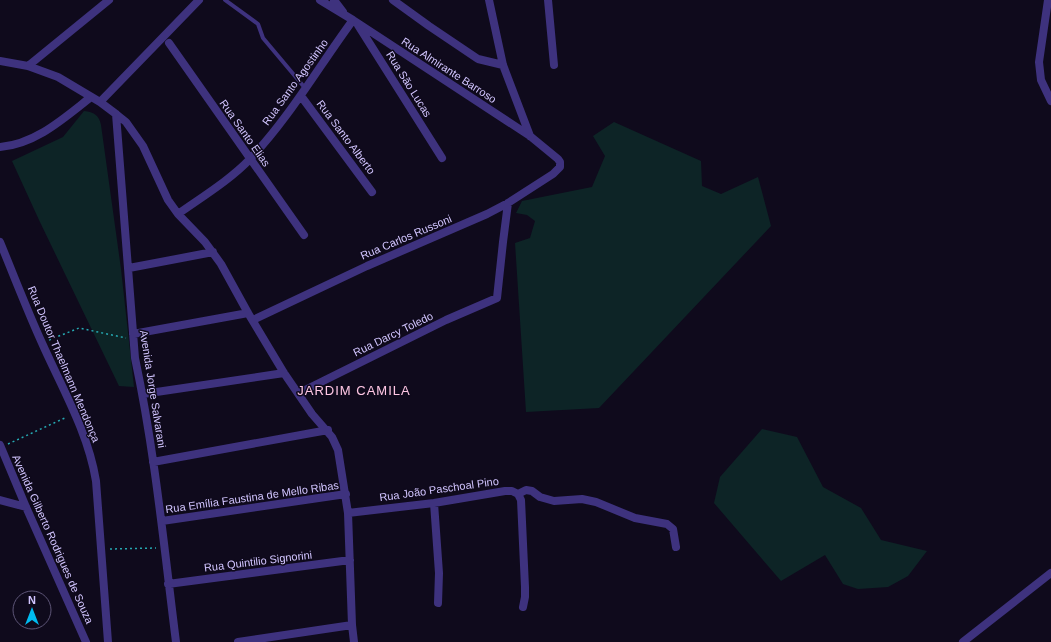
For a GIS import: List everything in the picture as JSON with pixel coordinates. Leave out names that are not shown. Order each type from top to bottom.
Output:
[{"type":"street","points":[[28,66],[109,0]]},
{"type":"street","points":[[100,102],[199,0]]},
{"type":"street","name":"Rua Almirante Barroso","points":[[320,0],[530,136],[558,159],[560,165]]},
{"type":"street","points":[[334,0],[352,20]]},
{"type":"street","points":[[393,0],[478,59],[503,65]]},
{"type":"street","points":[[489,0],[503,65],[530,136]]},
{"type":"street","points":[[548,0],[554,65]]},
{"type":"street","points":[[1048,0],[1039,62],[1041,80],[1051,101]]},
{"type":"street","name":"Rua Santo Agostinho","points":[[178,214],[228,178],[250,159],[301,96],[352,20]]},
{"type":"street","name":"Rua São Lucas","points":[[352,20],[442,158]]},
{"type":"street","name":"Rua Santo Elias","points":[[169,43],[304,235]]},
{"type":"street","points":[[0,61],[28,66],[58,78],[100,102],[126,122],[143,146],[168,200],[178,214],[213,252],[284,373],[312,414],[328,430],[338,450],[346,494],[354,642]]},
{"type":"street","name":"Rua Santo Alberto","points":[[301,96],[372,192]]},
{"type":"street","points":[[0,147],[12,146],[36,136],[58,124],[91,97]]},
{"type":"street","name":"Avenida Jorge Salvarani","points":[[116,114],[135,358],[143,394],[162,521],[168,584],[176,642]]},
{"type":"street","name":"Rua Carlos Russoni","points":[[253,320],[367,266],[479,218],[508,203],[553,174],[558,170],[560,165]]},
{"type":"street","name":"Rua Darcy Toledo","points":[[299,393],[446,320],[497,298],[508,203]]},
{"type":"street","name":"Rua Doutor Thaelmann Mendonça","points":[[0,242],[41,342],[75,413],[94,466],[102,550],[108,642]]},
{"type":"street","points":[[129,268],[213,252]]},
{"type":"street","points":[[133,337],[248,313]]},
{"type":"street","points":[[143,394],[284,373]]},
{"type":"street","points":[[153,462],[328,430]]},
{"type":"street","name":"Avenida Gilberto Rodrigues de Souza","points":[[1,446],[26,507],[86,642]]},
{"type":"street","name":"Rua João Paschoal Pino","points":[[348,513],[434,503],[505,491],[512,491],[518,494],[526,490],[532,491],[540,497],[554,501],[582,499],[596,502],[635,518],[667,524],[673,528],[676,547]]},
{"type":"street","name":"Rua Emília Faustina de Mello Ribas","points":[[162,521],[346,494]]},
{"type":"street","points":[[518,494],[521,500],[525,587],[523,607]]},
{"type":"street","points":[[0,500],[26,507]]},
{"type":"street","points":[[434,503],[440,573],[438,603]]},
{"type":"street","name":"Rua Quintilio Signorini","points":[[168,584],[350,560]]},
{"type":"street","points":[[963,642],[1051,573]]},
{"type":"street","points":[[238,642],[352,625]]},
{"type":"lane","points":[[225,0],[258,24],[263,38],[306,89]]},
{"type":"path","points":[[41,342],[79,328],[133,337]]},
{"type":"path","points":[[1,446],[75,413]]},
{"type":"path","points":[[102,550],[164,548]]},
{"type":"green space","points":[[84,111],[91,112],[96,115],[101,125],[121,269],[134,387],[119,386],[12,161],[63,137]]},
{"type":"green space","points":[[614,122],[701,161],[702,186],[721,194],[758,177],[771,226],[599,408],[526,412],[515,243],[530,238],[535,221],[527,215],[516,213],[522,201],[592,187],[605,156],[593,136]]},
{"type":"green space","points":[[762,429],[797,437],[823,487],[861,508],[881,540],[927,551],[908,576],[888,587],[858,589],[843,584],[825,555],[781,581],[714,503],[720,477]]},
{"type":"district","name":"JARDIM CAMILA","points":[[354,390]]}]
